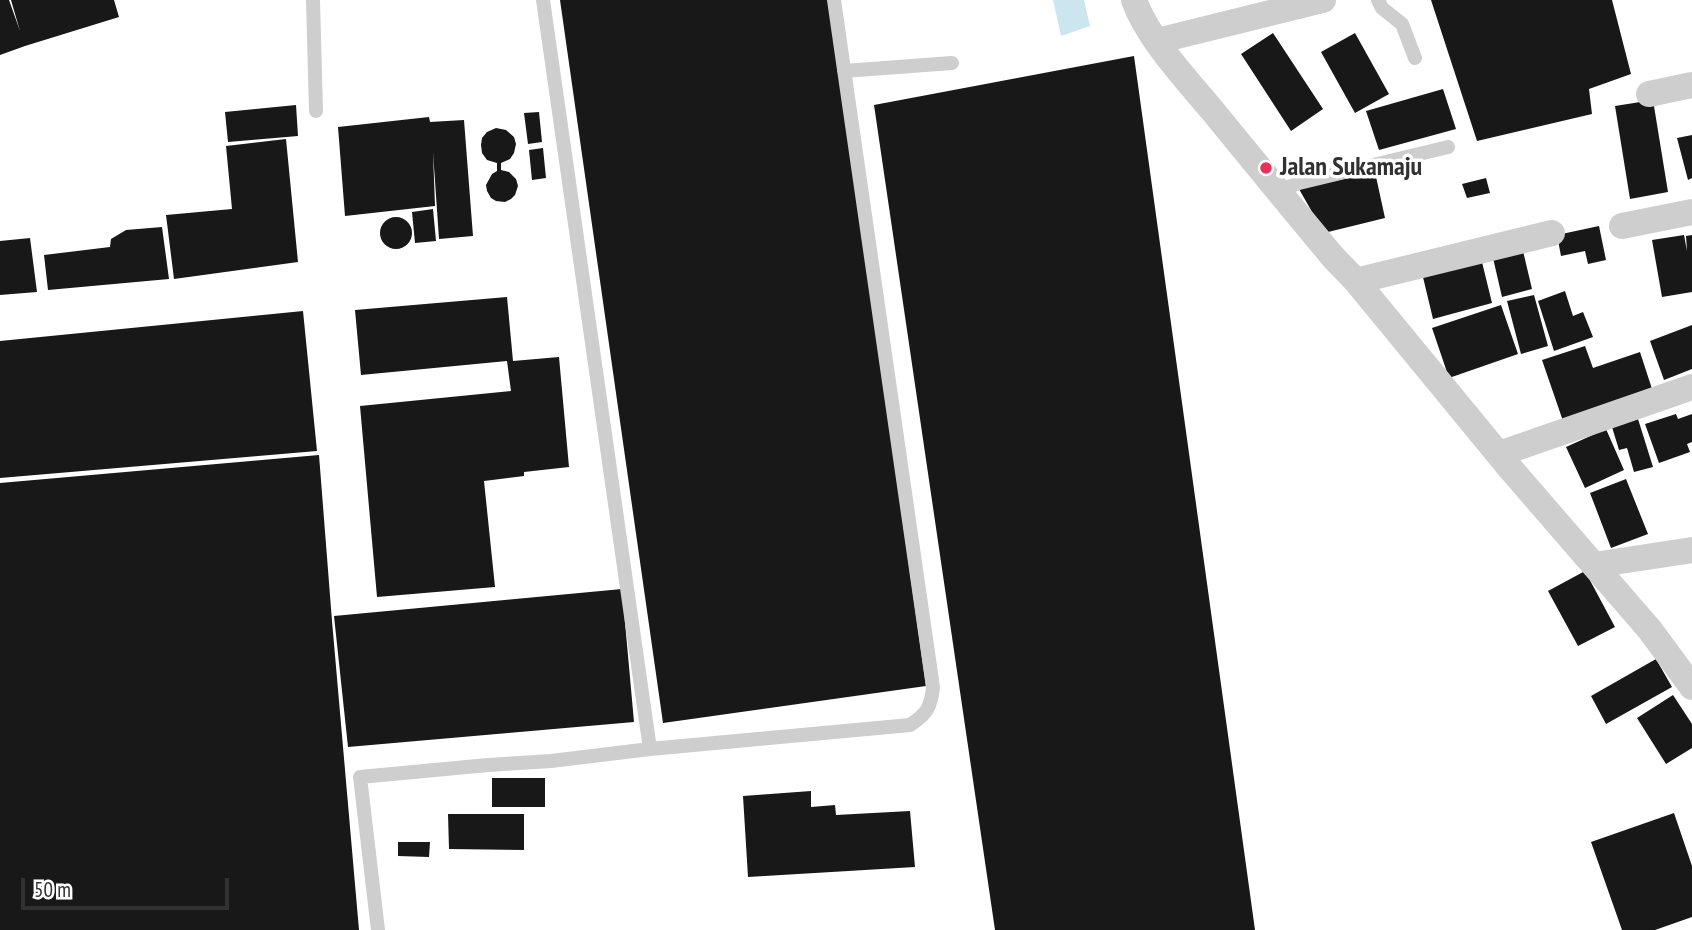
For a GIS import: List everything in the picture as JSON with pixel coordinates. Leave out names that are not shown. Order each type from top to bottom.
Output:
[{"type":"street","points":[[1134,0],[1157,41],[1182,75],[1650,630],[1692,687]]},
{"type":"street","points":[[1157,41],[1323,0]]},
{"type":"street","points":[[1649,94],[1692,85]]},
{"type":"street","points":[[1622,226],[1692,212]]},
{"type":"street","points":[[1356,281],[1552,233]]},
{"type":"street","points":[[1499,454],[1692,387]]},
{"type":"street","points":[[1594,565],[1692,550]]},
{"type":"lane","points":[[313,0],[316,111]]},
{"type":"lane","points":[[543,0],[650,749]]},
{"type":"lane","points":[[378,930],[360,777],[551,761],[910,724],[923,717],[932,702],[933,687],[834,0]]},
{"type":"lane","points":[[1378,0],[1382,8],[1402,24],[1415,58]]},
{"type":"lane","points":[[845,71],[953,63]]},
{"type":"lane","points":[[1278,191],[1448,147]]},
{"type":"water","points":[[1053,0],[1084,0],[1090,26],[1061,36]]},
{"type":"building","points":[[0,0],[9,0],[20,31],[11,0],[114,0],[119,17],[0,55]]},
{"type":"building","points":[[560,0],[829,0],[926,686],[663,723]]},
{"type":"building","points":[[1431,0],[1612,0],[1631,74],[1589,89],[1592,114],[1477,141]]},
{"type":"building","points":[[1273,33],[1323,109],[1291,131],[1241,54]]},
{"type":"building","points":[[1355,33],[1389,94],[1355,113],[1321,52]]},
{"type":"building","points":[[1134,56],[1255,930],[995,930],[874,105]]},
{"type":"building","points":[[1443,89],[1456,129],[1379,150],[1366,111]]},
{"type":"building","points":[[1653,100],[1668,192],[1630,199],[1615,106]]},
{"type":"building","points":[[296,105],[298,136],[228,142],[225,112]]},
{"type":"building","points":[[539,112],[542,142],[528,144],[524,113]]},
{"type":"building","points":[[429,117],[430,122],[464,120],[473,236],[439,239],[433,152],[435,206],[345,216],[338,127]]},
{"type":"building","points":[[496,128],[506,130],[514,137],[516,144],[510,159],[501,163],[501,170],[509,172],[516,179],[518,186],[515,195],[505,202],[491,198],[487,191],[486,185],[497,171],[497,163],[487,160],[481,145],[487,132]]},
{"type":"building","points":[[1692,135],[1692,178],[1688,180],[1677,138]]},
{"type":"building","points":[[286,139],[298,262],[174,279],[166,215],[232,209],[226,146]]},
{"type":"building","points":[[543,148],[546,178],[532,180],[529,150]]},
{"type":"building","points":[[1375,172],[1385,218],[1324,233],[1299,189]]},
{"type":"building","points":[[1486,178],[1490,193],[1467,198],[1462,184]]},
{"type":"building","points":[[433,209],[436,241],[415,243],[412,212]]},
{"type":"building","points":[[396,217],[407,222],[412,233],[407,244],[396,249],[385,244],[380,233],[385,222]]},
{"type":"building","points":[[1599,226],[1606,260],[1588,264],[1585,251],[1561,256],[1557,235]]},
{"type":"building","points":[[162,227],[169,279],[48,290],[44,255],[110,247],[111,239],[126,230]]},
{"type":"building","points":[[1684,235],[1687,251],[1686,236],[1692,235],[1692,292],[1662,297],[1652,240]]},
{"type":"building","points":[[30,238],[37,292],[0,295],[0,241]]},
{"type":"building","points":[[1523,251],[1532,289],[1502,297],[1493,258]]},
{"type":"building","points":[[1481,258],[1492,303],[1433,319],[1422,273]]},
{"type":"building","points":[[1565,291],[1573,316],[1583,312],[1593,337],[1554,351],[1538,301]]},
{"type":"building","points":[[1534,295],[1548,346],[1521,354],[1507,301]]},
{"type":"building","points":[[507,297],[513,361],[559,357],[569,467],[524,472],[524,476],[484,481],[495,587],[377,597],[360,406],[511,391],[507,361],[361,375],[355,310]]},
{"type":"building","points":[[1501,305],[1518,354],[1449,378],[1432,328]]},
{"type":"building","points":[[303,311],[317,451],[0,478],[0,341]]},
{"type":"building","points":[[1692,325],[1692,369],[1664,380],[1650,341]]},
{"type":"building","points":[[1585,346],[1593,368],[1640,352],[1653,392],[1563,421],[1542,360]]},
{"type":"building","points":[[1676,414],[1678,419],[1692,414],[1692,442],[1687,444],[1690,452],[1659,463],[1645,424]]},
{"type":"building","points":[[1638,419],[1653,467],[1634,472],[1627,448],[1619,450],[1612,427]]},
{"type":"building","points":[[1606,429],[1624,470],[1585,488],[1566,447]]},
{"type":"building","points":[[319,455],[359,930],[0,930],[0,483]]},
{"type":"building","points":[[1626,479],[1648,534],[1611,548],[1590,493]]},
{"type":"building","points":[[1585,571],[1615,627],[1578,646],[1548,591]]},
{"type":"building","points":[[622,589],[634,722],[348,747],[334,616]]},
{"type":"building","points":[[1656,659],[1672,687],[1606,724],[1591,696]]},
{"type":"building","points":[[1673,695],[1692,724],[1692,748],[1666,764],[1637,718]]},
{"type":"building","points":[[492,778],[545,778],[545,807],[492,807]]},
{"type":"building","points":[[811,791],[811,807],[835,805],[836,815],[910,811],[915,867],[748,877],[743,796]]},
{"type":"building","points":[[1674,813],[1692,866],[1692,917],[1655,930],[1622,930],[1591,842]]},
{"type":"building","points":[[448,814],[524,814],[524,850],[449,849]]},
{"type":"building","points":[[398,842],[430,842],[429,857],[398,856]]},
{"type":"place","name":"Jalan Sukamaju","points":[[1266,168]]}]
